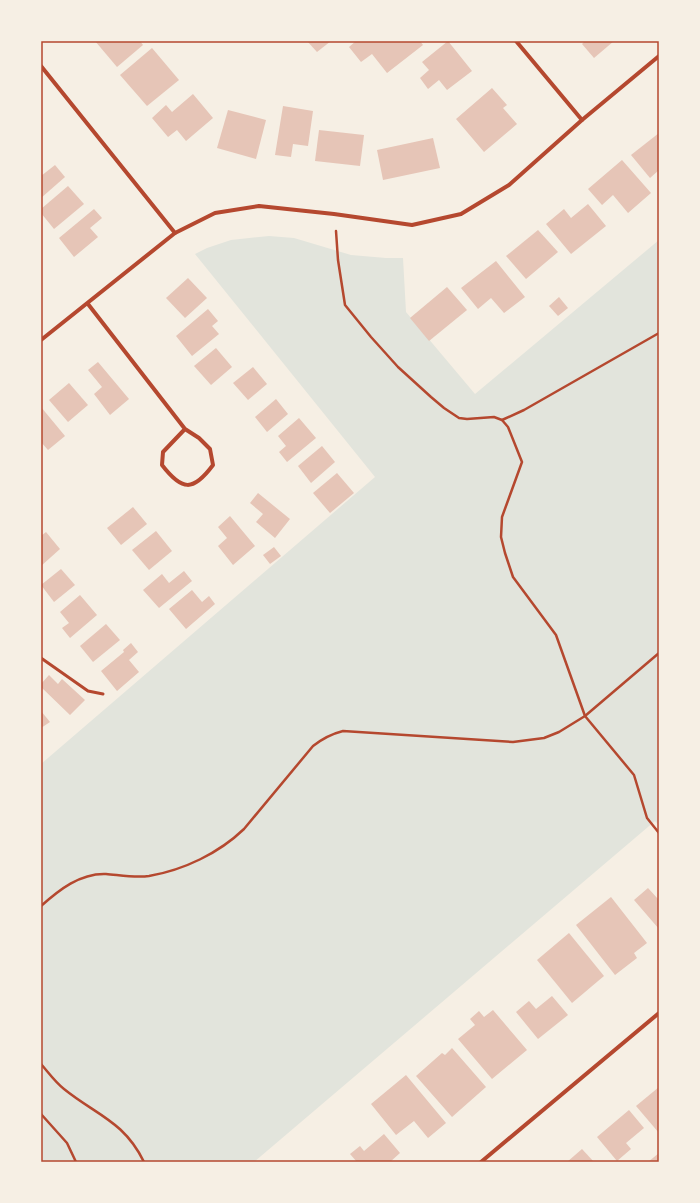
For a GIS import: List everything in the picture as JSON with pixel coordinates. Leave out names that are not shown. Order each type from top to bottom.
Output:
[{"type":"street","points":[[516,41],[582,120]]},
{"type":"street","points":[[41,340],[176,233],[215,213],[259,206],[334,214],[412,225],[461,214],[509,185],[582,120],[659,56]]},
{"type":"street","points":[[41,66],[176,233]]},
{"type":"street","points":[[88,304],[184,429],[199,438],[210,449],[213,465],[204,477],[192,485],[181,485],[170,477],[162,465],[163,452],[184,429]]},
{"type":"street","points":[[481,1162],[659,1013]]},
{"type":"lane","points":[[41,658],[88,691],[103,694]]},
{"type":"path","points":[[336,231],[338,260],[345,305],[371,337],[398,367],[431,398],[459,418],[467,419],[494,417],[502,420],[508,428],[522,462],[502,517],[501,537],[504,553],[513,577],[556,636],[585,716],[634,775],[648,818],[659,832]]},
{"type":"path","points":[[502,420],[524,410],[659,333]]},
{"type":"path","points":[[41,906],[70,884],[85,877],[103,874],[147,876],[164,873],[190,864],[211,853],[232,840],[244,829],[313,746],[334,734],[343,731],[520,741],[544,738],[559,732],[585,716],[659,653]]},
{"type":"path","points":[[41,1064],[63,1088],[108,1119],[128,1137],[144,1162]]},
{"type":"path","points":[[41,1114],[67,1143],[76,1162]]},
{"type":"shaded area","points":[[269,236],[294,238],[351,255],[403,258],[406,312],[475,394],[659,240],[659,826],[655,821],[254,1162],[41,1162],[41,764],[375,477],[195,254],[207,248],[231,240]]},
{"type":"building","points":[[95,41],[140,41],[143,45],[117,67]]},
{"type":"building","points":[[307,41],[331,41],[317,52]]},
{"type":"building","points":[[356,41],[420,41],[423,45],[387,73],[372,54],[361,62],[349,47]]},
{"type":"building","points":[[448,41],[472,71],[447,90],[439,80],[428,89],[420,78],[429,70],[422,62]]},
{"type":"building","points":[[585,41],[614,41],[594,58],[582,44]]},
{"type":"building","points":[[152,48],[179,80],[147,106],[120,75]]},
{"type":"building","points":[[492,88],[507,105],[503,108],[517,124],[484,152],[456,119]]},
{"type":"building","points":[[193,94],[213,118],[186,141],[177,130],[168,137],[152,118],[166,105],[172,112]]},
{"type":"building","points":[[283,106],[313,111],[308,146],[293,144],[291,157],[275,155]]},
{"type":"building","points":[[228,110],[266,120],[256,159],[217,148]]},
{"type":"building","points":[[319,130],[364,135],[360,166],[315,161]]},
{"type":"building","points":[[659,133],[659,170],[650,178],[631,155]]},
{"type":"building","points":[[433,138],[440,168],[383,180],[377,150]]},
{"type":"building","points":[[622,160],[651,193],[628,213],[613,195],[602,205],[588,189]]},
{"type":"building","points":[[55,165],[65,177],[41,198],[41,176]]},
{"type":"building","points":[[68,186],[84,204],[54,229],[41,213],[41,209]]},
{"type":"building","points":[[588,204],[606,226],[571,254],[546,224],[564,209],[571,218]]},
{"type":"building","points":[[94,209],[102,218],[90,228],[98,237],[74,257],[59,238]]},
{"type":"building","points":[[538,230],[558,252],[526,279],[506,256]]},
{"type":"building","points":[[496,261],[525,297],[504,313],[491,298],[478,309],[461,288]]},
{"type":"building","points":[[188,278],[207,298],[185,318],[166,298]]},
{"type":"building","points":[[447,287],[467,310],[429,341],[410,318]]},
{"type":"building","points":[[559,297],[568,308],[558,316],[549,306]]},
{"type":"building","points":[[208,309],[218,321],[212,326],[219,334],[192,356],[176,336]]},
{"type":"building","points":[[216,348],[232,367],[211,385],[194,366]]},
{"type":"building","points":[[98,362],[129,399],[110,415],[94,394],[102,387],[88,370]]},
{"type":"building","points":[[253,367],[267,384],[248,400],[233,383]]},
{"type":"building","points":[[69,383],[88,405],[68,422],[49,400]]},
{"type":"building","points":[[276,399],[288,414],[267,432],[255,417]]},
{"type":"building","points":[[41,407],[65,436],[48,450],[41,442]]},
{"type":"building","points":[[299,418],[316,438],[287,462],[279,452],[286,446],[278,436]]},
{"type":"building","points":[[322,446],[335,462],[311,483],[298,466]]},
{"type":"building","points":[[337,473],[354,493],[330,513],[313,493]]},
{"type":"building","points":[[258,493],[290,519],[275,538],[256,522],[263,514],[250,503]]},
{"type":"building","points":[[133,507],[147,524],[121,545],[107,528]]},
{"type":"building","points":[[230,516],[255,546],[233,565],[218,546],[227,538],[218,527]]},
{"type":"building","points":[[156,531],[172,551],[149,570],[132,550]]},
{"type":"building","points":[[46,532],[60,549],[41,566],[41,536]]},
{"type":"building","points":[[274,547],[281,556],[270,564],[263,555]]},
{"type":"building","points":[[61,569],[75,585],[54,602],[41,585]]},
{"type":"building","points":[[184,571],[192,581],[159,608],[143,590],[162,574],[169,583]]},
{"type":"building","points":[[192,590],[202,602],[209,596],[215,604],[186,629],[169,609]]},
{"type":"building","points":[[80,595],[97,615],[70,638],[62,628],[69,623],[60,612]]},
{"type":"building","points":[[106,624],[120,640],[93,662],[80,646]]},
{"type":"building","points":[[131,643],[138,652],[129,660],[139,672],[117,691],[101,671],[124,652],[123,650]]},
{"type":"building","points":[[49,675],[58,684],[62,679],[85,700],[70,715],[41,687],[41,684]]},
{"type":"building","points":[[41,711],[50,722],[41,728]]},
{"type":"building","points":[[648,888],[658,899],[659,898],[659,929],[634,900]]},
{"type":"building","points":[[611,897],[647,943],[634,953],[637,958],[615,975],[576,925]]},
{"type":"building","points":[[569,933],[604,976],[572,1003],[537,960]]},
{"type":"building","points":[[552,996],[568,1015],[538,1039],[516,1012],[529,1001],[536,1009]]},
{"type":"building","points":[[493,1010],[527,1050],[492,1079],[458,1039],[475,1025],[470,1019],[479,1011],[484,1017]]},
{"type":"building","points":[[452,1048],[486,1087],[452,1117],[416,1076],[442,1053],[445,1055]]},
{"type":"building","points":[[406,1075],[446,1123],[428,1138],[414,1121],[396,1135],[371,1104]]},
{"type":"building","points":[[659,1087],[659,1133],[636,1106]]},
{"type":"building","points":[[629,1110],[644,1128],[626,1143],[631,1149],[617,1161],[597,1137]]},
{"type":"building","points":[[384,1134],[400,1153],[390,1162],[357,1162],[350,1154],[360,1146],[364,1151]]},
{"type":"building","points":[[582,1149],[594,1162],[567,1162]]},
{"type":"building","points":[[659,1153],[659,1162],[648,1162]]}]
